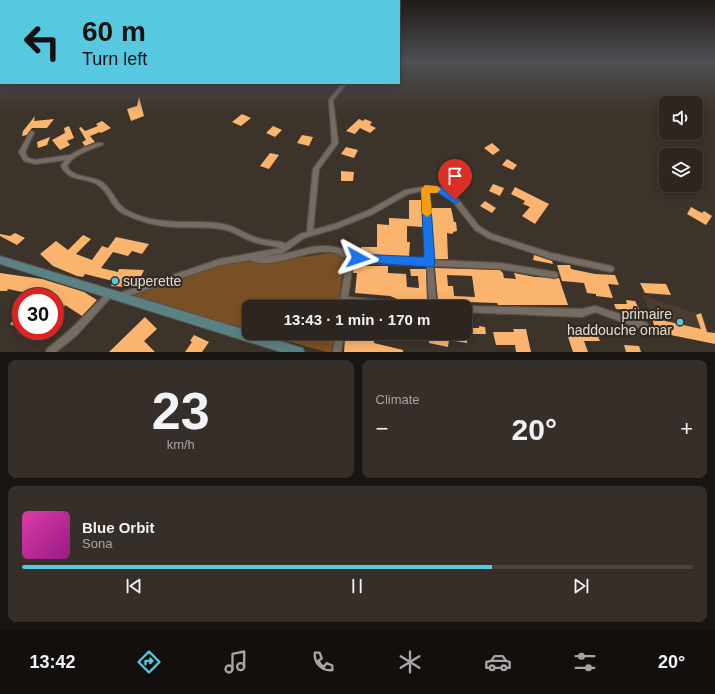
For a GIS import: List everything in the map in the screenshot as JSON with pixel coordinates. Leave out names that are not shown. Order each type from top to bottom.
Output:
[{"type":"street","points":[[310,233],[316,169],[334,142],[331,100],[345,84]]},
{"type":"street","points":[[32,133],[22,152],[26,160],[35,162],[71,157]]},
{"type":"street","points":[[100,144],[71,157],[66,161],[64,166],[65,170],[71,174],[98,183],[103,187],[118,207],[136,217],[168,225],[227,227],[250,239],[285,248]]},
{"type":"street","points":[[425,189],[432,300]]},
{"type":"street","points":[[50,352],[114,295],[212,264],[250,256],[275,253],[310,233],[336,226],[371,212],[407,192],[425,189],[440,190],[451,197],[477,228],[490,236],[551,256],[611,268]]},
{"type":"street","points":[[250,256],[256,260],[273,259],[321,249],[341,252],[350,257],[366,260],[500,266],[555,275]]},
{"type":"street","points":[[345,300],[350,257]]},
{"type":"street","points":[[0,260],[300,352]]},
{"type":"street","points":[[472,310],[582,313],[595,309],[644,326]]},
{"type":"street","points":[[337,352],[339,340]]},
{"type":"shaded area","points":[[329,253],[345,256],[339,300],[242,300],[242,328],[126,295],[228,262],[284,260]]},
{"type":"shaded area","name":"primaire haddouche omar","points":[[643,295],[704,316],[711,342],[656,328]]},
{"type":"shaded area","points":[[284,340],[333,340],[332,352],[326,352]]},
{"type":"building","points":[[139,97],[144,116],[131,121],[127,109],[137,106]]},
{"type":"building","points":[[242,114],[251,118],[241,126],[232,122]]},
{"type":"building","points":[[35,116],[34,121],[54,119],[47,128],[32,128],[27,135],[22,136],[23,131]]},
{"type":"building","points":[[359,119],[363,121],[365,119],[372,122],[370,125],[376,128],[370,133],[360,128],[355,134],[346,131]]},
{"type":"building","points":[[102,121],[111,128],[90,136],[95,142],[85,146],[82,142],[86,140],[79,128],[81,127],[85,131],[98,126],[96,124]]},
{"type":"building","points":[[69,126],[74,138],[67,141],[70,145],[60,150],[52,140],[65,133],[64,128]]},
{"type":"building","points":[[273,126],[282,130],[275,137],[266,133]]},
{"type":"building","points":[[302,135],[313,137],[309,146],[297,143]]},
{"type":"building","points":[[50,137],[47,145],[38,148],[37,142]]},
{"type":"building","points":[[492,143],[500,150],[493,155],[484,148]]},
{"type":"building","points":[[346,147],[358,150],[354,158],[341,154]]},
{"type":"building","points":[[270,153],[279,155],[269,169],[260,166]]},
{"type":"building","points":[[507,159],[517,165],[513,170],[502,165]]},
{"type":"building","points":[[341,171],[354,172],[353,181],[341,181]]},
{"type":"building","points":[[493,184],[504,188],[500,196],[489,191]]},
{"type":"building","points":[[515,187],[549,204],[535,224],[522,216],[530,207],[523,204],[525,201],[511,194]]},
{"type":"building","points":[[409,200],[421,200],[423,227],[407,226],[407,242],[410,242],[409,257],[361,255],[361,247],[377,247],[377,224],[389,225],[389,218],[409,219]]},
{"type":"building","points":[[485,201],[496,208],[492,213],[480,206]]},
{"type":"building","points":[[691,207],[702,213],[704,211],[712,216],[706,225],[687,214]]},
{"type":"building","points":[[431,208],[451,208],[454,222],[456,222],[457,231],[453,232],[453,234],[447,233],[448,259],[434,259]]},
{"type":"building","points":[[15,233],[25,238],[17,245],[0,236],[0,234],[10,236]]},
{"type":"building","points":[[83,235],[91,239],[76,254],[92,260],[102,246],[108,248],[116,237],[149,244],[142,254],[132,251],[128,256],[113,252],[101,268],[118,272],[119,269],[144,270],[139,281],[131,280],[128,287],[111,286],[113,281],[85,274],[83,277],[77,276],[53,266],[40,254],[56,241],[68,250]]},
{"type":"building","points":[[534,255],[552,261],[553,264],[533,260]]},
{"type":"building","points":[[354,264],[356,266],[388,266],[388,273],[406,274],[407,287],[419,288],[418,276],[411,276],[410,269],[426,269],[427,300],[397,299],[390,296],[355,293],[357,273],[353,273]]},
{"type":"building","points":[[557,265],[570,265],[571,269],[595,274],[615,275],[619,285],[608,284],[613,298],[596,296],[596,294],[587,293],[584,283],[562,281]]},
{"type":"building","points":[[435,268],[500,270],[503,273],[504,278],[516,279],[514,273],[535,277],[559,278],[568,305],[498,305],[497,303],[472,302],[472,300],[438,300]],"holes":[[[447,275],[472,276],[475,297],[454,296],[453,286],[448,286]]]},
{"type":"building","points":[[0,273],[42,279],[84,292],[97,300],[82,316],[65,305],[64,307],[64,288],[12,288],[12,290],[8,289],[7,291],[0,291]]},
{"type":"building","points":[[640,283],[666,284],[671,295],[645,293]]},
{"type":"building","points":[[626,300],[635,301],[640,311],[616,309],[614,304],[627,304]]},
{"type":"building","points":[[701,313],[707,332],[715,333],[715,344],[656,332],[652,318],[701,329],[696,315]]},
{"type":"building","points":[[145,317],[157,329],[144,341],[155,352],[109,352]]},
{"type":"building","points":[[479,326],[485,327],[486,334],[472,334],[472,328],[479,328]]},
{"type":"building","points":[[513,329],[526,329],[531,352],[516,352],[515,345],[496,345],[493,332],[514,332]]},
{"type":"building","points":[[567,334],[597,334],[600,341],[584,341],[588,352],[573,352]]},
{"type":"building","points":[[194,335],[209,342],[202,352],[185,352],[192,342],[190,341]]},
{"type":"building","points":[[345,340],[374,340],[374,343],[403,350],[403,352],[344,352]]},
{"type":"building","points":[[429,340],[449,340],[448,347],[429,343]]},
{"type":"building","points":[[449,340],[467,340],[467,343]]},
{"type":"building","points":[[624,345],[639,346],[641,352],[626,352]]},
{"type":"slow traffic","points":[[427,213],[425,189],[437,189]]},
{"type":"place","name":"superette","points":[[115,281]]},
{"type":"place","name":"primaire haddouche omar","points":[[680,322]]},
{"type":"route","points":[[358,258],[366,260],[430,262],[425,189],[432,188],[440,190],[455,200]]}]
